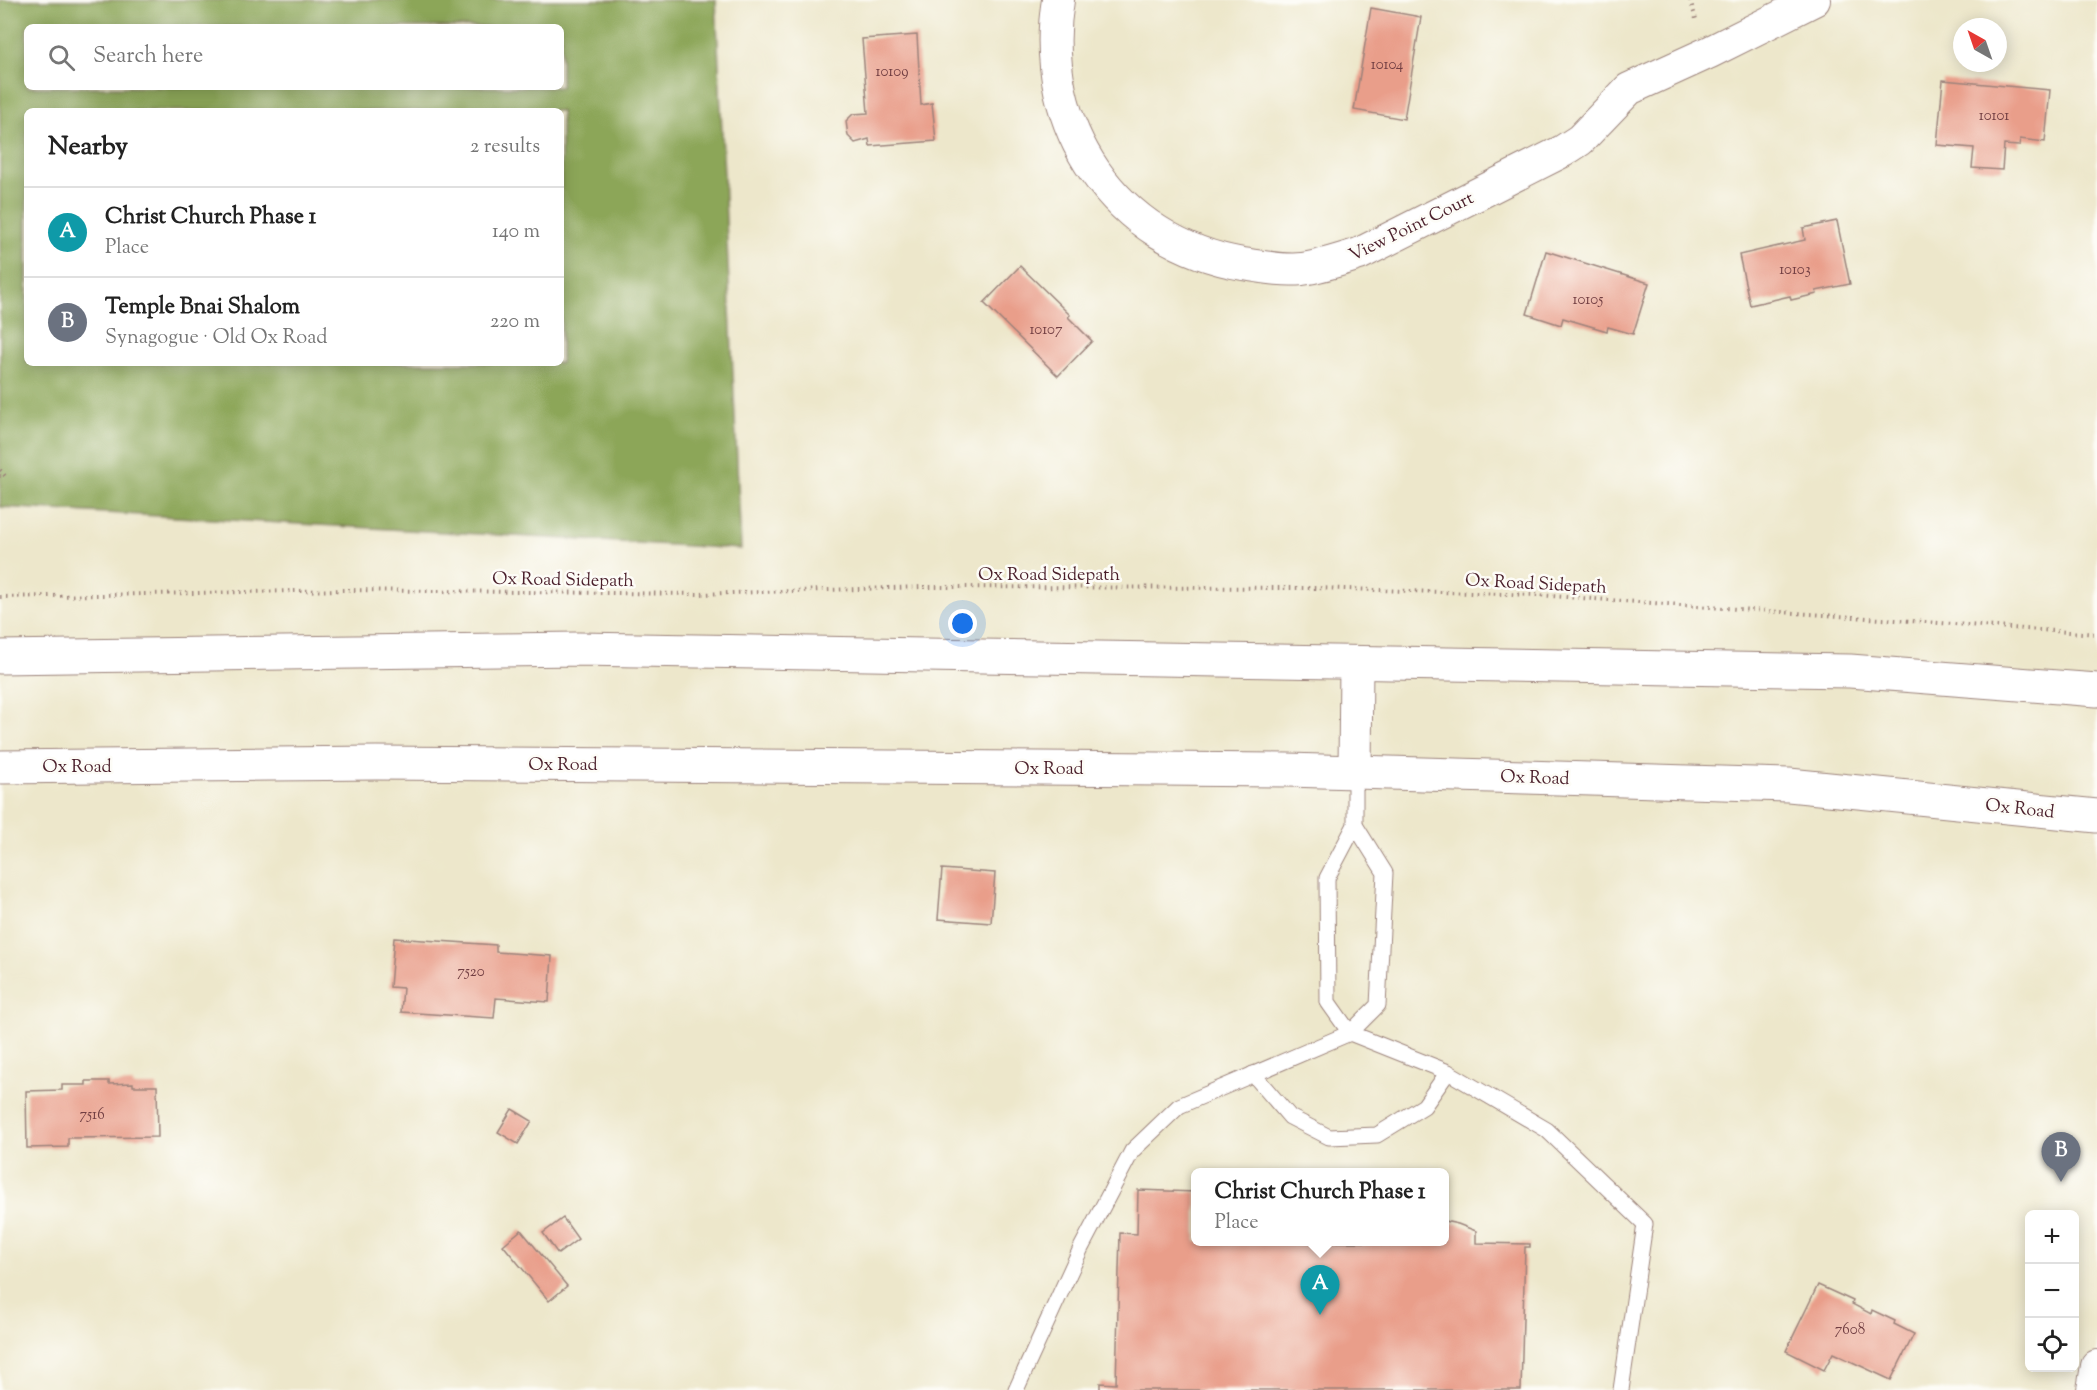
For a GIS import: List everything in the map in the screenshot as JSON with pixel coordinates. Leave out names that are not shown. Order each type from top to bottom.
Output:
[{"type":"highway","points":[[0,657],[579,649],[1850,671],[2097,690]]},
{"type":"highway","points":[[1355,772],[1356,663]]},
{"type":"highway","name":"Ox Road","points":[[0,766],[376,763],[1276,770],[1789,785],[2097,816]]},
{"type":"street","name":"View Point Court","points":[[1058,0],[1054,45],[1064,110],[1071,129],[1093,170],[1113,195],[1132,214],[1175,243],[1217,260],[1282,269],[1326,265],[1359,254],[1563,152],[1580,140],[1629,89],[1814,0]]},
{"type":"street","points":[[2093,1390],[2097,1366]]},
{"type":"lane","points":[[1355,772],[1355,825],[1327,878],[1328,1002],[1350,1033],[1448,1072],[1547,1130],[1645,1224],[1621,1390]]},
{"type":"lane","points":[[1016,1390],[1082,1248],[1132,1151],[1179,1106],[1350,1033],[1378,1005],[1385,873],[1355,825]]},
{"type":"lane","points":[[1253,1074],[1290,1117],[1329,1137],[1377,1135],[1424,1106],[1448,1072]]},
{"type":"path","points":[[0,470],[5,476],[0,476]]},
{"type":"path","name":"Ox Road Sidepath","points":[[0,597],[344,590],[698,594],[924,587],[1314,588],[1538,595],[2097,634]]},
{"type":"green space","points":[[0,0],[716,0],[741,549],[0,507]]},
{"type":"building","points":[[1371,8],[1421,17],[1404,119],[1354,110]]},
{"type":"building","points":[[917,35],[921,105],[932,103],[936,141],[870,146],[869,139],[855,143],[848,136],[846,121],[853,114],[868,113],[862,39]]},
{"type":"building","points":[[1943,80],[2050,90],[2045,142],[2020,139],[2019,146],[2004,145],[2002,170],[1972,168],[1974,148],[1937,145]]},
{"type":"building","points":[[1837,221],[1850,284],[1816,291],[1817,294],[1791,300],[1790,296],[1750,305],[1739,255],[1805,240],[1803,228]]},
{"type":"building","points":[[1546,251],[1649,283],[1633,334],[1608,327],[1607,331],[1563,318],[1561,325],[1527,314]]},
{"type":"building","points":[[1020,266],[1070,315],[1068,317],[1092,341],[1058,376],[984,303]]},
{"type":"building","points":[[942,869],[995,873],[991,923],[938,919]]},
{"type":"building","points":[[394,938],[496,945],[496,952],[552,956],[549,1002],[496,998],[494,1018],[401,1012],[403,988],[390,987]]},
{"type":"building","points":[[86,1081],[157,1086],[158,1137],[68,1138],[68,1147],[27,1148],[26,1091],[62,1090],[62,1085],[86,1085]]},
{"type":"building","points":[[512,1109],[532,1121],[518,1144],[498,1132]]},
{"type":"building","points":[[1138,1190],[1191,1192],[1191,1246],[1449,1246],[1449,1222],[1476,1231],[1476,1243],[1530,1244],[1530,1247],[1525,1247],[1521,1390],[1100,1390],[1100,1383],[1116,1384],[1120,1233],[1137,1234]]},
{"type":"building","points":[[563,1218],[578,1239],[558,1254],[543,1233]]},
{"type":"building","points":[[521,1230],[567,1286],[549,1301],[503,1245]]},
{"type":"building","points":[[1818,1285],[1853,1301],[1852,1304],[1871,1314],[1872,1310],[1895,1321],[1894,1324],[1914,1334],[1891,1380],[1833,1353],[1824,1370],[1786,1351]]},
{"type":"place","name":"Temple Bnai Shalom","points":[[2061,1182]]},
{"type":"place","name":"Christ Church Phase 1","points":[[1320,1315]]}]
